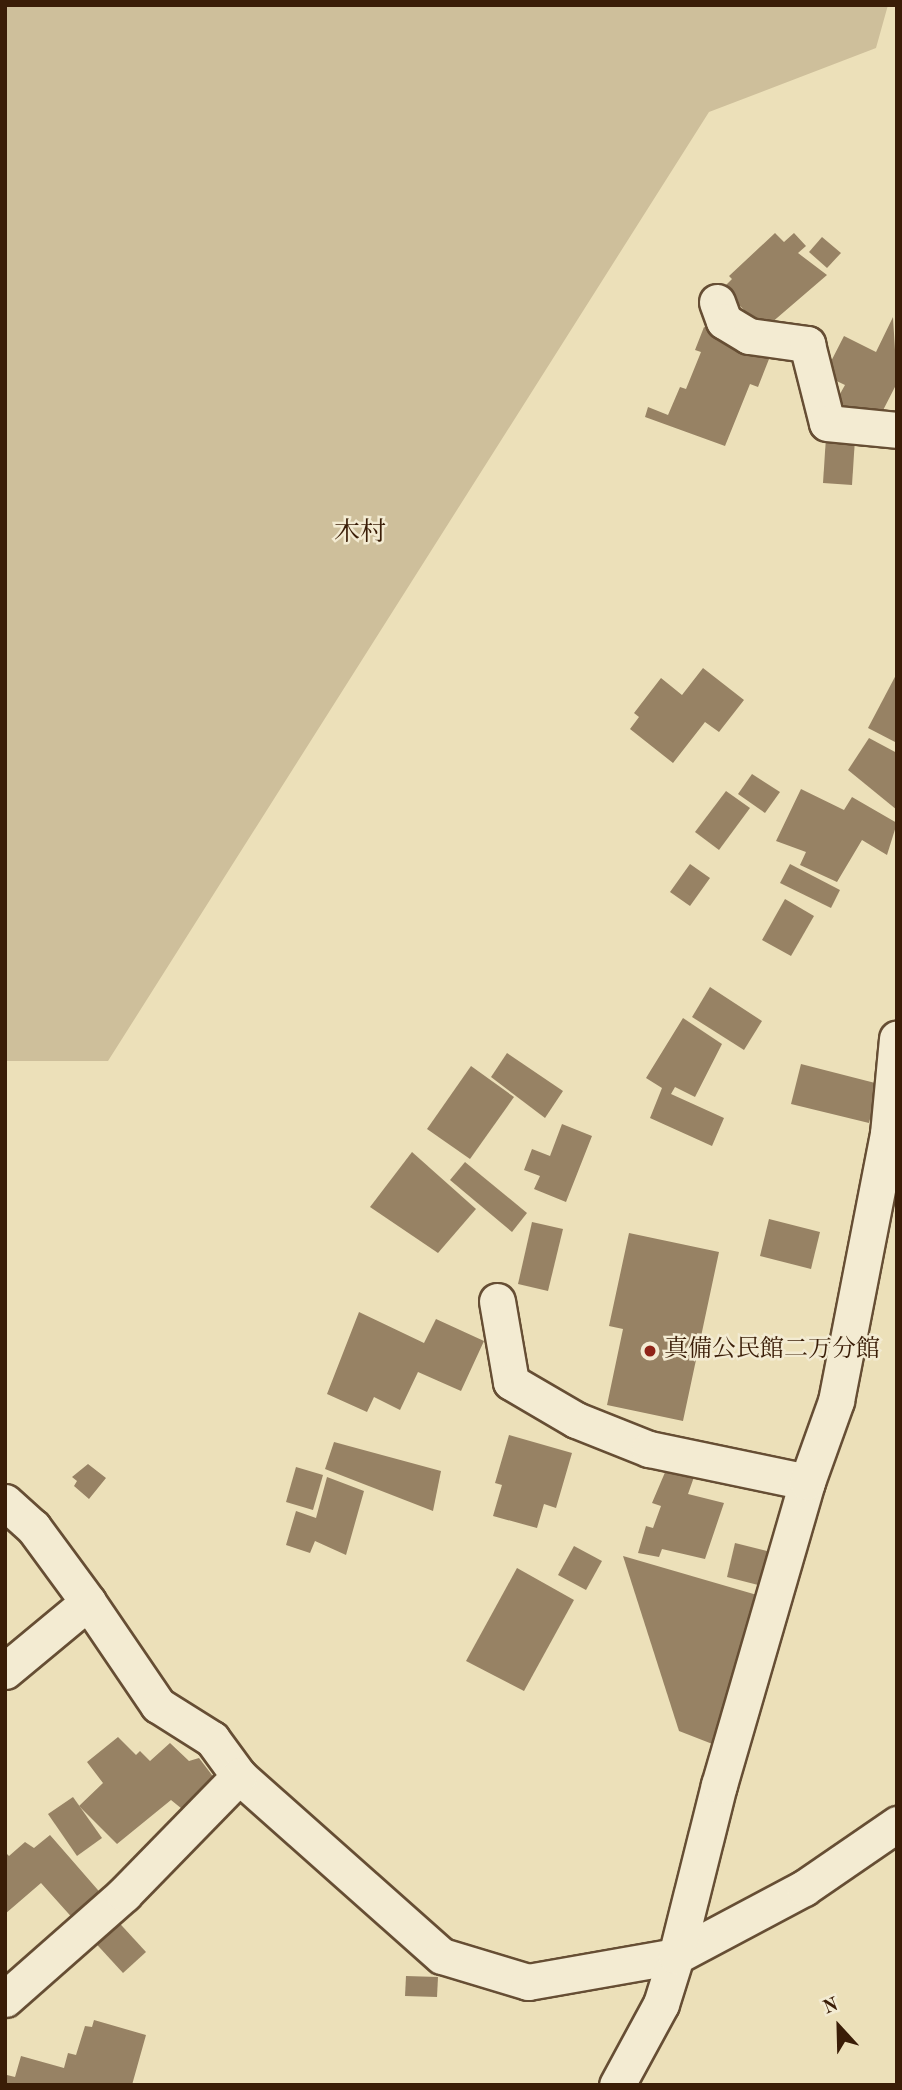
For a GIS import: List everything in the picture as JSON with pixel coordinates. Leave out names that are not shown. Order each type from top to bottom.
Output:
[{"type":"street","points":[[716,302],[724,321],[749,336],[807,344],[827,423],[897,430]]},
{"type":"street","points":[[617,2085],[661,2004],[676,1956],[719,1785],[807,1482],[836,1401],[888,1134],[897,1038]]},
{"type":"street","points":[[497,1301],[511,1382],[576,1420],[649,1449],[807,1482]]},
{"type":"street","points":[[5,1502],[33,1527],[158,1705],[212,1739],[239,1776],[442,1956],[528,1982],[676,1956],[804,1888],[897,1824]]},
{"type":"street","points":[[5,1671],[88,1602]]},
{"type":"street","points":[[5,2000],[124,1894],[239,1776]]},
{"type":"shaded area","points":[[5,5],[888,5],[876,48],[709,112],[108,1061],[5,1061]]},
{"type":"building","points":[[775,233],[784,242],[794,233],[806,246],[798,253],[827,275],[763,330],[723,288],[732,279],[729,276]]},
{"type":"building","points":[[822,237],[841,253],[827,268],[809,252]]},
{"type":"building","points":[[893,317],[897,383],[877,422],[836,401],[845,385],[824,375],[844,336],[876,352]]},
{"type":"building","points":[[704,327],[771,354],[758,387],[750,384],[725,446],[645,417],[648,407],[668,415],[680,387],[686,389],[701,352],[695,350]]},
{"type":"building","points":[[826,437],[855,439],[852,485],[823,483]]},
{"type":"building","points":[[703,668],[744,700],[719,732],[705,722],[673,763],[630,729],[639,717],[634,713],[661,678],[682,695]]},
{"type":"building","points":[[897,673],[897,743],[868,728]]},
{"type":"building","points":[[869,738],[897,753],[897,810],[848,770]]},
{"type":"building","points":[[752,774],[780,792],[765,813],[738,794]]},
{"type":"building","points":[[801,789],[844,810],[852,797],[897,823],[887,855],[862,840],[837,882],[800,865],[806,852],[776,841]]},
{"type":"building","points":[[726,791],[750,808],[719,850],[695,832]]},
{"type":"building","points":[[690,864],[710,878],[690,906],[670,892]]},
{"type":"building","points":[[790,864],[840,890],[831,908],[780,883]]},
{"type":"building","points":[[785,899],[814,916],[791,956],[762,940]]},
{"type":"building","points":[[710,987],[762,1021],[744,1050],[692,1017]]},
{"type":"building","points":[[683,1018],[722,1044],[695,1097],[675,1087],[671,1094],[724,1118],[712,1146],[650,1118],[662,1088],[646,1078]]},
{"type":"building","points":[[507,1053],[563,1091],[545,1118],[491,1077]]},
{"type":"building","points":[[801,1064],[879,1084],[869,1123],[791,1104]]},
{"type":"building","points":[[471,1066],[514,1097],[470,1159],[427,1129]]},
{"type":"building","points":[[562,1124],[592,1136],[566,1202],[534,1189],[540,1176],[524,1170],[532,1149],[550,1156]]},
{"type":"building","points":[[412,1152],[476,1209],[438,1253],[370,1207]]},
{"type":"building","points":[[465,1162],[527,1213],[512,1232],[450,1180]]},
{"type":"building","points":[[769,1219],[820,1232],[811,1269],[760,1256]]},
{"type":"building","points":[[532,1222],[563,1229],[548,1291],[518,1284]]},
{"type":"building","points":[[629,1233],[719,1252],[683,1421],[607,1405],[623,1329],[609,1326]]},
{"type":"building","points":[[359,1312],[424,1343],[436,1319],[484,1341],[461,1391],[418,1372],[400,1410],[374,1397],[367,1412],[327,1394]]},
{"type":"building","points":[[509,1435],[572,1453],[556,1508],[544,1504],[537,1528],[493,1516],[502,1485],[495,1483]]},
{"type":"building","points":[[334,1442],[441,1471],[433,1511],[325,1469]]},
{"type":"building","points":[[88,1464],[106,1478],[89,1499],[74,1486],[77,1481],[72,1477]]},
{"type":"building","points":[[296,1467],[323,1475],[313,1510],[286,1502]]},
{"type":"building","points":[[666,1470],[694,1477],[688,1494],[724,1503],[705,1559],[662,1549],[659,1557],[638,1553],[646,1526],[653,1528],[661,1506],[652,1503]]},
{"type":"building","points":[[327,1477],[364,1491],[346,1555],[315,1541],[310,1553],[286,1545],[296,1511],[316,1518]]},
{"type":"building","points":[[735,1543],[771,1552],[762,1586],[727,1577]]},
{"type":"building","points":[[574,1546],[602,1561],[586,1590],[558,1575]]},
{"type":"building","points":[[623,1556],[757,1595],[715,1745],[679,1731]]},
{"type":"building","points":[[517,1568],[574,1600],[524,1691],[466,1661]]},
{"type":"building","points":[[118,1737],[136,1755],[140,1751],[150,1761],[170,1743],[189,1761],[199,1758],[215,1779],[192,1817],[171,1800],[117,1844],[79,1806],[103,1783],[87,1762]]},
{"type":"building","points":[[73,1797],[102,1838],[77,1856],[48,1814]]},
{"type":"building","points":[[50,1835],[104,1897],[76,1922],[41,1883],[5,1914],[5,1852],[9,1856],[25,1842],[34,1848]]},
{"type":"building","points":[[112,1915],[146,1952],[123,1973],[89,1936]]},
{"type":"building","points":[[406,1976],[438,1977],[437,1997],[405,1996]]},
{"type":"building","points":[[94,2020],[146,2035],[132,2085],[5,2085],[7,2075],[15,2077],[21,2056],[64,2068],[68,2053],[76,2055],[85,2026],[92,2027]]},
{"type":"place","name":"真備公民館二万分館","points":[[650,1351]]},
{"type":"district","name":"木村","points":[[360,534]]}]
